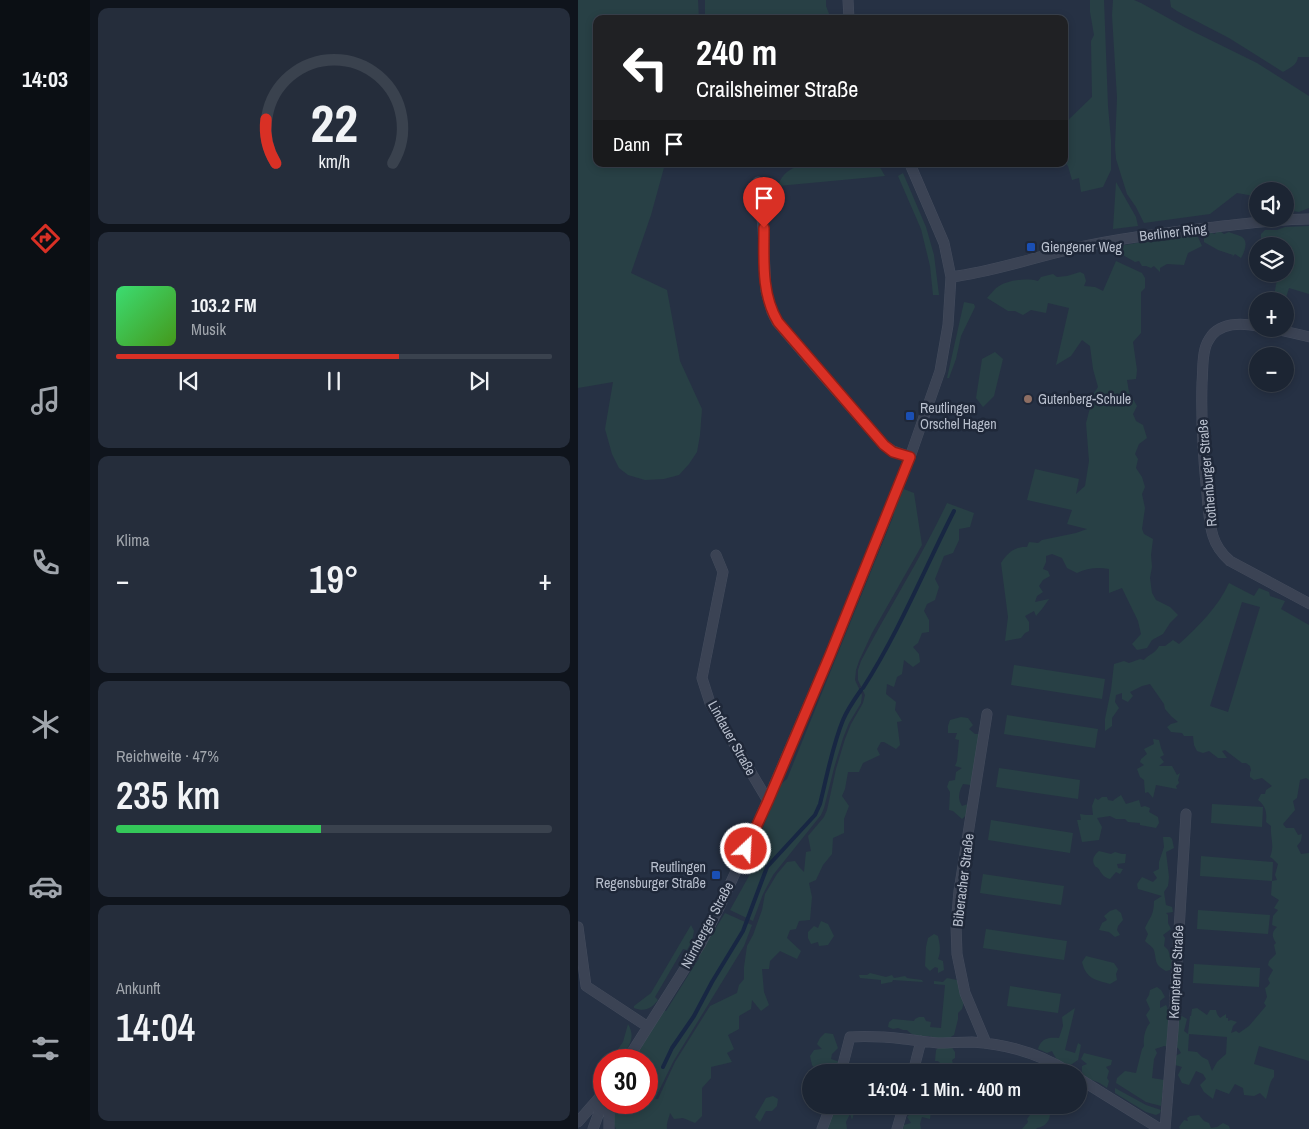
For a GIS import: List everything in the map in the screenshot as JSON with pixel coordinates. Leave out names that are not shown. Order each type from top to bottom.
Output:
[{"type":"street","points":[[848,0],[849,15]]},
{"type":"street","name":"Nürnberger Straße","points":[[633,1049],[700,943],[719,908],[768,801],[910,457],[940,371],[948,325],[951,277],[944,243],[911,167]]},
{"type":"street","points":[[758,182],[764,228],[766,291],[772,312],[778,322],[884,445],[893,452],[910,457]]},
{"type":"street","name":"Berliner Ring","points":[[951,277],[985,272],[1076,248],[1118,240],[1263,222],[1310,219]]},
{"type":"street","name":"Rothenburger Straße","points":[[1249,325],[1236,324],[1224,326],[1212,335],[1205,348],[1202,431],[1204,469],[1211,527],[1215,542],[1230,561],[1310,604]]},
{"type":"street","points":[[1294,333],[1310,337]]},
{"type":"street","name":"Lindauer Straße","points":[[716,555],[722,572],[702,678],[710,703],[768,801]]},
{"type":"street","name":"Biberacher Straße","points":[[986,1044],[962,983],[957,954],[956,925],[958,898],[987,714]]},
{"type":"street","name":"Kemptener Straße","points":[[1165,1129],[1186,814]]},
{"type":"street","points":[[578,928],[582,985],[648,1027]]},
{"type":"street","points":[[843,1064],[850,1037],[880,1037],[986,1044],[1016,1049],[1036,1055],[1055,1064]]},
{"type":"street","points":[[915,1064],[921,1041]]},
{"type":"street","points":[[1087,1084],[1160,1129]]},
{"type":"street","points":[[578,1122],[593,1105]]},
{"type":"street","points":[[593,1129],[598,1114]]},
{"type":"street","points":[[609,1129],[610,1114]]},
{"type":"street","points":[[822,1129],[828,1114]]},
{"type":"street","points":[[897,1129],[901,1114]]},
{"type":"green space","points":[[578,0],[698,0],[699,15],[593,15],[593,167],[664,167],[651,215],[631,273],[667,290],[680,361],[702,409],[697,452],[679,475],[664,479],[645,480],[628,475],[619,468],[612,454],[605,429],[613,382],[578,388]]},
{"type":"green space","points":[[705,0],[826,0],[829,15],[705,15]]},
{"type":"green space","points":[[1090,0],[1104,0],[1111,170],[1103,187],[1081,192],[1079,178],[1072,180],[1068,166],[1068,120],[1092,97],[1091,41],[1094,35]]},
{"type":"green space","points":[[1113,0],[1134,0],[1257,63],[1309,96],[1309,208],[1299,212],[1294,211],[1294,182],[1249,182],[1249,195],[1237,193],[1210,214],[1144,223],[1127,194],[1116,159],[1117,98],[1112,15]]},
{"type":"green space","points":[[1170,0],[1309,0],[1309,57],[1298,57],[1291,68],[1283,72],[1229,38],[1177,11],[1171,7]]},
{"type":"green space","points":[[880,167],[885,176],[778,186],[787,172],[793,168]]},
{"type":"green space","points":[[903,173],[926,227],[934,255],[939,295],[933,295],[930,266],[921,229],[898,176]]},
{"type":"green space","points":[[1116,182],[1136,217],[1138,226],[1113,229]]},
{"type":"green space","points":[[1309,226],[1309,294],[1289,288],[1288,292],[1275,292],[1277,282],[1294,282],[1294,237],[1261,237],[1265,230]]},
{"type":"green space","points":[[1218,230],[1224,234],[1229,232],[1241,236],[1244,239],[1245,248],[1241,258],[1235,254],[1232,257],[1233,255],[1218,250],[1204,242],[1208,232],[1215,234]]},
{"type":"green space","points":[[1197,235],[1202,246],[1188,253],[1184,265],[1167,264],[1160,268],[1160,272],[1154,266],[1151,268],[1142,266],[1139,261],[1135,262],[1116,251],[1114,247],[1142,242]]},
{"type":"green space","points":[[1116,261],[1142,273],[1145,278],[1145,288],[1141,292],[1141,333],[1133,342],[1137,370],[1136,379],[1127,380],[1129,392],[1137,406],[1133,414],[1136,421],[1143,425],[1147,438],[1139,444],[1135,454],[1138,459],[1136,468],[1142,477],[1145,487],[1142,494],[1145,508],[1142,529],[1144,534],[1153,539],[1150,578],[1152,593],[1156,600],[1170,607],[1178,615],[1163,634],[1152,640],[1147,648],[1137,650],[1132,644],[1141,634],[1138,621],[1122,588],[1109,593],[1109,569],[1093,568],[1077,573],[1067,568],[1062,558],[1052,554],[1046,556],[1043,569],[1048,571],[1050,576],[1043,580],[1039,586],[1043,592],[1037,596],[1035,602],[1049,599],[1036,616],[1034,611],[1025,616],[1029,622],[1029,631],[1021,638],[1005,641],[1008,617],[1001,563],[1003,559],[1015,549],[1027,547],[1029,542],[1038,543],[1042,540],[1087,529],[1067,524],[1072,510],[1027,500],[1035,469],[1079,479],[1076,494],[1085,486],[1089,461],[1086,423],[1094,393],[1098,387],[1090,346],[1082,340],[1071,356],[1056,365],[1069,308],[1048,303],[1046,313],[1031,310],[1023,315],[1015,311],[1008,311],[987,298],[997,287],[1008,282],[1038,281],[1041,277],[1053,274],[1057,277],[1080,272],[1084,274],[1086,281],[1084,286],[1095,287],[1103,291]]},
{"type":"green space","points":[[964,302],[974,304],[975,307],[961,336],[956,359],[949,378],[947,378]]},
{"type":"green space","points":[[995,352],[1003,359],[994,396],[983,407],[976,398],[982,359]]},
{"type":"green space","points":[[901,488],[914,493],[922,545],[872,633],[859,661],[855,680],[862,695],[861,703],[849,723],[843,738],[821,815],[773,875],[763,894],[753,921],[730,910],[754,867],[748,863],[781,784],[787,779],[893,517]]},
{"type":"green space","points":[[947,503],[974,513],[970,527],[959,529],[959,540],[953,553],[944,556],[935,579],[939,587],[935,600],[927,604],[924,611],[929,620],[929,632],[922,633],[918,643],[913,647],[919,654],[920,662],[913,667],[904,660],[902,674],[897,677],[894,687],[887,684],[886,694],[896,702],[895,710],[902,721],[897,722],[900,745],[896,749],[881,742],[877,749],[880,755],[863,763],[859,772],[848,772],[842,796],[849,806],[844,819],[844,833],[833,838],[832,854],[823,865],[816,880],[809,883],[812,897],[810,920],[799,921],[796,929],[790,930],[787,938],[801,951],[797,959],[780,951],[770,961],[769,969],[762,969],[764,992],[769,1005],[761,1011],[752,1000],[751,1009],[739,1016],[739,1029],[728,1035],[734,1049],[727,1053],[732,1062],[711,1067],[711,1078],[702,1088],[702,1116],[695,1123],[683,1118],[674,1119],[670,1113],[667,1129],[616,1129],[614,1126],[614,1114],[658,1114],[658,1099],[675,1062],[710,1006],[737,993],[739,985],[744,979],[747,946],[762,910],[765,894],[777,874],[787,862],[795,861],[804,872],[806,852],[811,851],[808,836],[824,817],[827,810],[845,739],[863,703],[865,695],[858,680],[858,670],[861,661],[927,543]]},
{"type":"green space","points":[[1229,583],[1254,596],[1259,588],[1269,592],[1270,596],[1285,601],[1281,609],[1309,625],[1309,780],[1306,778],[1300,780],[1297,798],[1293,801],[1295,810],[1283,824],[1286,828],[1294,828],[1298,835],[1302,834],[1301,841],[1297,846],[1301,854],[1309,853],[1309,1061],[1259,1046],[1254,1064],[1274,1070],[1274,1077],[1266,1099],[1260,1093],[1254,1096],[1244,1095],[1243,1088],[1235,1084],[1229,1094],[1216,1089],[1213,1099],[1204,1092],[1200,1085],[1206,1079],[1203,1074],[1196,1071],[1189,1085],[1182,1083],[1178,1075],[1182,1067],[1175,1065],[1170,1059],[1181,1053],[1178,1048],[1164,1046],[1155,1049],[1157,1053],[1154,1059],[1152,1078],[1164,1080],[1161,1106],[1146,1102],[1116,1083],[1117,1078],[1125,1071],[1136,1073],[1144,1046],[1145,1034],[1150,1023],[1146,1015],[1150,1009],[1146,1000],[1150,990],[1157,987],[1161,990],[1165,997],[1160,1001],[1160,1008],[1166,1005],[1168,1017],[1177,1018],[1182,1016],[1187,1019],[1184,1031],[1188,1034],[1192,1009],[1197,1008],[1207,1015],[1210,1010],[1216,1010],[1220,1018],[1226,1014],[1228,1021],[1237,1022],[1233,1026],[1231,1033],[1236,1031],[1239,1033],[1249,1026],[1266,1006],[1264,1003],[1267,997],[1265,988],[1270,983],[1268,979],[1273,970],[1268,965],[1269,961],[1276,954],[1274,945],[1276,943],[1273,935],[1277,927],[1272,925],[1273,916],[1278,910],[1274,908],[1279,900],[1271,895],[1272,881],[1277,880],[1275,875],[1278,864],[1270,857],[1272,845],[1271,826],[1266,822],[1265,810],[1258,800],[1261,794],[1265,794],[1266,790],[1272,786],[1262,778],[1254,780],[1250,777],[1250,766],[1242,763],[1225,750],[1222,751],[1227,758],[1218,758],[1209,751],[1203,753],[1197,751],[1193,736],[1184,736],[1182,733],[1171,732],[1167,727],[1178,722],[1165,709],[1164,704],[1150,684],[1130,692],[1133,696],[1128,702],[1122,699],[1122,693],[1116,695],[1115,702],[1119,708],[1112,718],[1112,726],[1105,731],[1105,719],[1114,664],[1124,661],[1129,663],[1140,659],[1144,660],[1159,646],[1165,646],[1173,640],[1179,644],[1207,616],[1225,592]],"holes":[[[1242,602],[1260,607],[1228,712],[1210,706]],[[1189,1034],[1227,1037],[1226,1054],[1217,1062],[1212,1071],[1208,1060],[1197,1052],[1188,1051]]]},
{"type":"green space","points":[[1014,665],[1105,679],[1102,699],[1011,685]]},
{"type":"green space","points":[[1007,715],[1098,729],[1095,748],[1004,734]]},
{"type":"green space","points":[[961,717],[968,718],[973,725],[969,729],[975,734],[979,734],[978,774],[971,779],[971,785],[963,784],[960,792],[960,803],[962,806],[968,804],[969,813],[962,819],[949,810],[950,792],[947,787],[949,781],[955,780],[956,772],[962,768],[955,766],[959,740],[955,739],[957,733],[948,733],[948,726],[950,720]]},
{"type":"green space","points":[[1153,739],[1159,740],[1164,755],[1160,757],[1164,762],[1159,766],[1172,766],[1177,775],[1180,773],[1179,783],[1176,786],[1177,789],[1156,785],[1153,798],[1148,792],[1145,793],[1144,780],[1140,777],[1137,769],[1144,765],[1140,762],[1147,754],[1144,749],[1154,744]]},
{"type":"green space","points":[[999,768],[1080,780],[1078,799],[996,787]]},
{"type":"green space","points":[[1121,795],[1126,804],[1139,800],[1141,807],[1150,808],[1149,812],[1158,817],[1159,823],[1156,828],[1110,816],[1097,818],[1102,827],[1099,840],[1082,842],[1077,820],[1081,820],[1080,814],[1093,815],[1092,806],[1095,798],[1098,800],[1102,797],[1107,797],[1108,800],[1113,801]]},
{"type":"green space","points":[[1212,804],[1263,807],[1262,827],[1211,823]]},
{"type":"green space","points":[[991,820],[1073,833],[1070,853],[988,840]]},
{"type":"green space","points":[[1163,837],[1170,837],[1172,839],[1174,848],[1166,852],[1169,877],[1168,886],[1164,892],[1166,905],[1172,907],[1173,912],[1166,913],[1171,929],[1163,935],[1165,938],[1164,946],[1168,950],[1173,963],[1170,970],[1166,971],[1158,964],[1153,949],[1145,941],[1148,934],[1145,928],[1152,913],[1154,901],[1162,896],[1138,889],[1137,884],[1142,877],[1153,882],[1157,878],[1153,872],[1159,869],[1159,862],[1164,847]]},
{"type":"green space","points":[[1099,851],[1111,854],[1115,852],[1126,854],[1125,863],[1117,864],[1118,868],[1123,869],[1120,874],[1116,872],[1110,879],[1103,875],[1093,862],[1094,856]]},
{"type":"green space","points":[[1201,856],[1273,862],[1272,881],[1200,876]]},
{"type":"green space","points":[[983,874],[1064,886],[1061,905],[980,893]]},
{"type":"green space","points":[[1116,909],[1121,913],[1123,920],[1117,930],[1120,935],[1115,937],[1109,932],[1099,930],[1102,923],[1107,920],[1104,916]]},
{"type":"green space","points":[[1198,910],[1270,915],[1268,934],[1197,929]]},
{"type":"green space","points":[[725,913],[752,925],[744,946],[673,1062],[658,1093],[658,1049],[640,1049],[663,1010],[666,1011],[699,958],[697,956],[702,945],[711,936]]},
{"type":"green space","points":[[821,921],[828,924],[834,936],[828,945],[819,946],[818,942],[811,944],[808,932],[814,926],[818,928]]},
{"type":"green space","points":[[691,925],[694,931],[692,941],[687,950],[683,949],[655,997],[658,1000],[648,1009],[634,1008],[651,993]]},
{"type":"green space","points":[[986,929],[1067,941],[1064,960],[983,948]]},
{"type":"green space","points":[[934,934],[938,936],[940,953],[938,959],[943,961],[944,970],[938,973],[938,968],[935,967],[930,971],[925,966],[928,938]]},
{"type":"green space","points":[[1086,956],[1114,963],[1118,969],[1116,974],[1117,980],[1110,984],[1092,978],[1086,972],[1082,962]]},
{"type":"green space","points":[[1194,964],[1260,968],[1259,987],[1193,983]]},
{"type":"green space","points":[[870,973],[886,977],[892,975],[894,978],[905,976],[922,980],[923,982],[893,980],[892,982],[881,984],[881,980],[860,978],[859,975]]},
{"type":"green space","points":[[947,978],[957,980],[964,1002],[962,1009],[958,1013],[954,1035],[948,1040],[933,1040],[930,1036],[917,1036],[907,1030],[888,1027],[889,1022],[893,1019],[914,1021],[919,1017],[924,1017],[926,1021],[931,1022],[930,1027],[941,1028],[945,985],[934,984],[934,981],[943,982]]},
{"type":"green space","points":[[1010,986],[1061,994],[1058,1013],[1007,1006]]},
{"type":"green space","points":[[1075,1008],[1065,1050],[1075,1053],[1078,1043],[1081,1045],[1078,1060],[1072,1064],[1063,1064],[1055,1057],[1052,1051],[1047,1053],[1038,1049],[1041,1042],[1046,1039],[1059,1038],[1063,1026],[1062,1017]]},
{"type":"green space","points":[[628,1024],[632,1034],[630,1043],[627,1049],[618,1049],[623,1042]]},
{"type":"green space","points":[[825,1033],[833,1034],[838,1048],[832,1054],[831,1059],[843,1064],[812,1064],[810,1056],[814,1050],[822,1049],[817,1044]]},
{"type":"green space","points":[[940,1046],[951,1046],[955,1052],[955,1058],[952,1060],[953,1064],[941,1064],[935,1061],[936,1050]]},
{"type":"green space","points":[[1084,1053],[1112,1060],[1111,1065],[1106,1067],[1109,1071],[1107,1088],[1094,1081],[1087,1080],[1087,1064],[1081,1059]]},
{"type":"green space","points":[[1115,1088],[1146,1105],[1161,1110],[1160,1113],[1156,1115],[1146,1112],[1115,1093]]},
{"type":"green space","points":[[773,1096],[778,1099],[777,1106],[772,1111],[766,1111],[760,1122],[755,1117],[766,1098]]},
{"type":"green space","points":[[829,1114],[850,1114],[846,1122],[847,1129],[822,1129]]},
{"type":"green space","points":[[910,1114],[931,1114],[930,1119],[922,1117],[921,1129],[903,1129],[904,1125],[911,1123],[907,1117]]},
{"type":"green space","points":[[1031,1114],[1050,1114],[1047,1123],[1036,1129],[1022,1129],[1028,1122],[1027,1119]]},
{"type":"green space","points":[[1199,1115],[1204,1121],[1209,1123],[1211,1128],[1223,1123],[1229,1126],[1230,1129],[1180,1129],[1179,1127],[1184,1120],[1188,1121],[1187,1118],[1190,1116]]},
{"type":"waterway","points":[[863,688],[900,623],[954,511]]},
{"type":"waterway","points":[[663,1067],[672,1048],[694,1016],[743,931],[767,867],[815,815],[820,804],[839,730],[853,701],[861,690]]},
{"type":"place","name":"Giengener Weg","points":[[1031,247]]},
{"type":"place","name":"Gutenberg-Schule","points":[[1028,399]]},
{"type":"place","name":"Reutlingen Orschel Hagen","points":[[910,416]]},
{"type":"place","name":"Reutlingen Regensburger Straße","points":[[716,875]]},
{"type":"route","points":[[746,849],[830,655],[910,457],[893,452],[884,445],[778,322],[772,312],[766,291],[764,228]]}]
